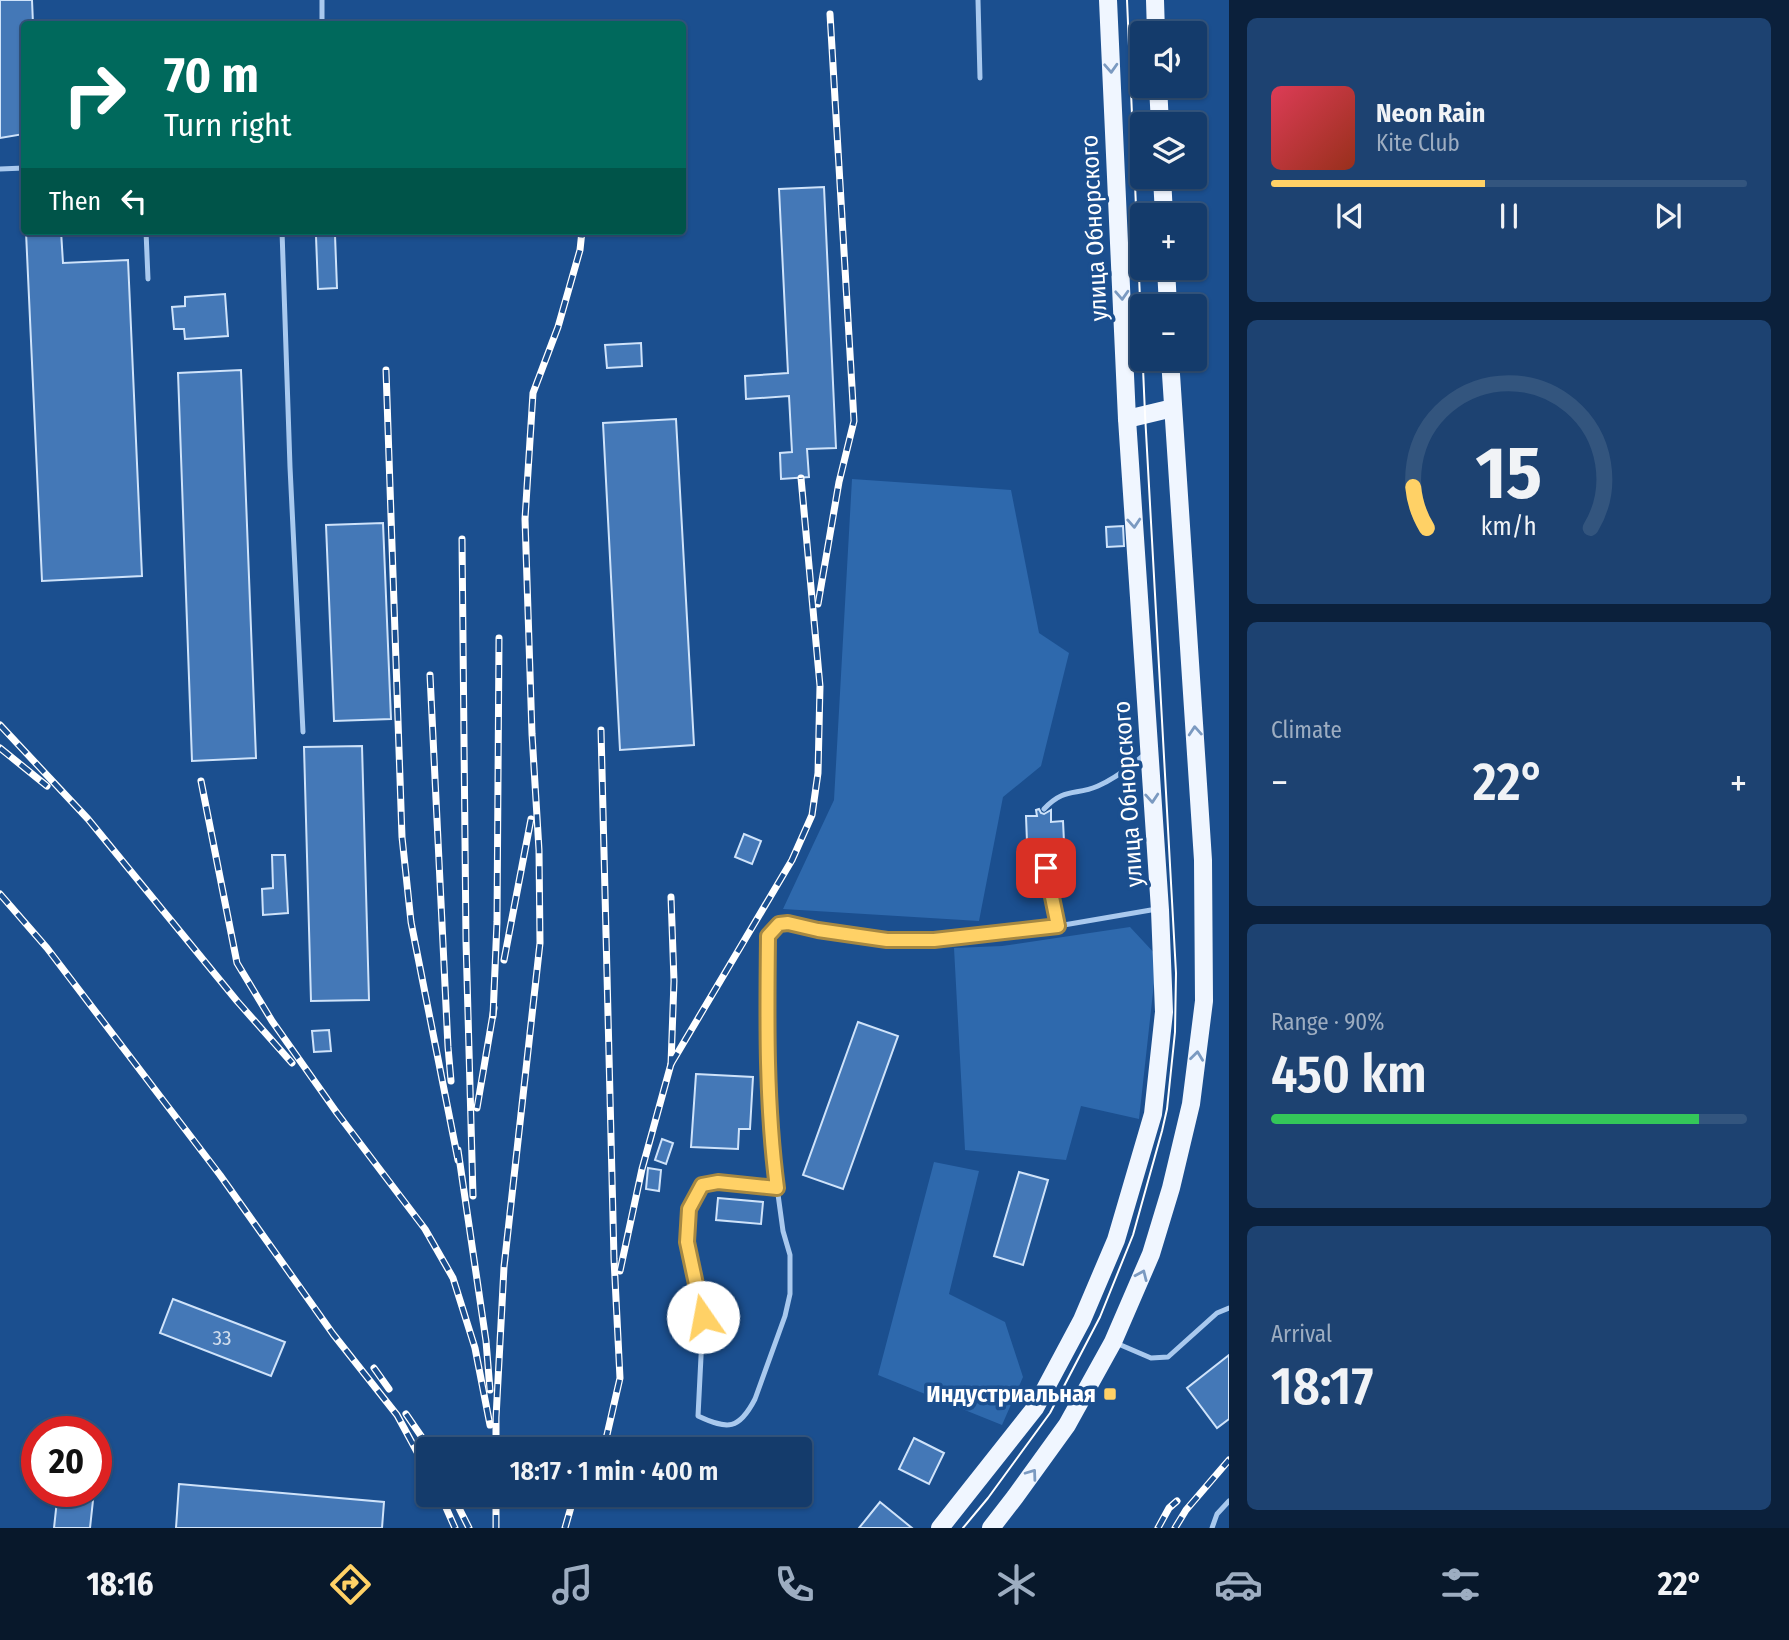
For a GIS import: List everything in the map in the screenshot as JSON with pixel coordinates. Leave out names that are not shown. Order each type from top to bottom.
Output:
[{"type":"main road","name":"улица Обнорского","points":[[940,1528],[1035,1408],[1082,1320],[1116,1240],[1153,1114],[1164,1012],[1160,911],[1128,419],[1108,0]]},
{"type":"main road","points":[[1154,0],[1155,21]]},
{"type":"main road","points":[[991,1528],[1067,1426],[1113,1342],[1151,1254],[1171,1188],[1191,1104],[1204,1001],[1203,860],[1171,371]]},
{"type":"main road","points":[[1128,419],[1173,408]]},
{"type":"lane","points":[[322,0],[322,21]]},
{"type":"lane","points":[[978,0],[981,78]]},
{"type":"lane","points":[[0,169],[21,168]]},
{"type":"lane","points":[[146,235],[148,279]]},
{"type":"lane","points":[[282,235],[303,732]]},
{"type":"lane","points":[[1044,809],[1054,799],[1097,787],[1123,773],[1149,751]]},
{"type":"lane","points":[[1046,868],[1058,926]]},
{"type":"lane","points":[[777,1188],[718,1182],[702,1185],[689,1209],[687,1242],[703,1317],[698,1416],[713,1423],[727,1425],[741,1421],[749,1411],[785,1316],[790,1294],[790,1255],[783,1231],[771,1143],[767,1055],[768,936],[779,924],[788,923],[887,940],[934,940],[1058,926],[1151,909],[1160,911]]},
{"type":"lane","points":[[1113,1342],[1151,1358],[1168,1357],[1217,1313],[1229,1308]]},
{"type":"lane","points":[[1212,1528],[1217,1514],[1229,1501]]},
{"type":"shaded area","points":[[852,479],[1011,490],[1039,633],[1069,653],[1041,766],[1003,797],[979,921],[783,909],[834,800]]},
{"type":"shaded area","points":[[1130,927],[1157,956],[1139,1119],[1081,1106],[1066,1160],[965,1150],[954,948],[1002,946]]},
{"type":"shaded area","points":[[934,1162],[979,1171],[949,1294],[1005,1322],[1023,1377],[1002,1425],[878,1375]]},
{"type":"building","points":[[0,0],[32,0],[33,21],[21,21],[21,134],[0,138]]},
{"type":"building","points":[[824,187],[836,448],[807,449],[809,477],[781,479],[780,453],[792,452],[789,396],[746,399],[745,376],[788,373],[779,189]]},
{"type":"building","points":[[26,235],[61,235],[63,263],[128,260],[142,576],[42,581]]},
{"type":"building","points":[[335,235],[337,288],[318,289],[316,236]]},
{"type":"building","points":[[225,294],[228,336],[185,339],[184,329],[174,329],[172,307],[185,306],[185,297]]},
{"type":"building","points":[[641,343],[642,366],[607,368],[605,345]]},
{"type":"building","points":[[241,370],[256,758],[192,761],[178,373]]},
{"type":"building","points":[[676,419],[694,745],[620,750],[603,423]]},
{"type":"building","points":[[383,523],[391,719],[334,721],[326,525]]},
{"type":"building","points":[[1123,526],[1124,546],[1107,547],[1106,527]]},
{"type":"building","points":[[362,746],[369,1000],[311,1001],[304,747]]},
{"type":"building","points":[[1039,809],[1044,814],[1051,810],[1051,822],[1063,821],[1064,842],[1050,843],[1051,867],[1046,863],[1037,868],[1035,842],[1027,842],[1026,816],[1037,816],[1036,810]]},
{"type":"building","points":[[744,834],[761,841],[752,864],[735,857]]},
{"type":"building","points":[[272,855],[285,855],[288,913],[263,915],[262,889],[273,888]]},
{"type":"building","points":[[858,1022],[898,1036],[843,1189],[803,1175]]},
{"type":"building","points":[[329,1030],[331,1051],[314,1052],[312,1031]]},
{"type":"building","points":[[696,1074],[753,1077],[750,1129],[739,1129],[738,1149],[691,1147]]},
{"type":"building","points":[[662,1139],[673,1143],[666,1164],[655,1160]]},
{"type":"building","points":[[648,1168],[661,1170],[659,1191],[646,1189]]},
{"type":"building","points":[[1019,1172],[1048,1180],[1023,1265],[994,1256]]},
{"type":"building","points":[[718,1198],[763,1202],[761,1224],[716,1220]]},
{"type":"building","points":[[173,1299],[285,1342],[271,1376],[160,1333]]},
{"type":"building","points":[[1229,1355],[1229,1419],[1217,1428],[1187,1388]]},
{"type":"building","points":[[914,1438],[944,1453],[929,1484],[899,1469]]},
{"type":"building","points":[[179,1484],[384,1502],[382,1528],[176,1528]]},
{"type":"building","points":[[880,1502],[912,1528],[859,1528]]},
{"type":"building","points":[[56,1507],[92,1507],[90,1528],[54,1528]]},
{"type":"tram line","points":[[963,1528],[1050,1413],[1100,1317],[1133,1235],[1167,1109],[1175,1032],[1176,973],[1145,414],[1127,0]]},
{"type":"railway","points":[[818,604],[839,482],[854,421],[830,14]]},
{"type":"railway","points":[[496,1437],[504,1267],[540,943],[539,850],[525,519],[533,393],[558,327],[580,250],[582,235]]},
{"type":"railway","points":[[386,370],[402,837],[411,922],[458,1160]]},
{"type":"railway","points":[[671,1064],[792,860],[812,815],[818,773],[820,686],[801,478]]},
{"type":"railway","points":[[462,539],[466,941],[473,1196]]},
{"type":"railway","points":[[493,1016],[497,922],[499,638]]},
{"type":"railway","points":[[430,675],[451,1081]]},
{"type":"railway","points":[[0,725],[88,819],[237,1001],[292,1063]]},
{"type":"railway","points":[[601,730],[614,1259],[620,1378],[606,1437]]},
{"type":"railway","points":[[0,748],[47,786]]},
{"type":"railway","points":[[201,781],[237,963],[272,1021],[337,1113],[425,1229],[453,1278],[475,1348],[490,1425]]},
{"type":"railway","points":[[504,960],[531,819]]},
{"type":"railway","points":[[0,894],[47,948],[220,1175],[333,1334],[397,1415],[416,1450]]},
{"type":"railway","points":[[620,1271],[642,1169],[671,1064],[674,981],[671,897]]},
{"type":"railway","points":[[477,1108],[494,1008]]},
{"type":"railway","points":[[458,1150],[486,1341],[490,1390]]},
{"type":"railway","points":[[374,1368],[389,1389]]},
{"type":"railway","points":[[406,1414],[422,1437]]},
{"type":"railway","points":[[1175,1528],[1186,1510],[1229,1460]]},
{"type":"railway","points":[[1158,1528],[1169,1508],[1177,1501]]},
{"type":"railway","points":[[446,1507],[455,1528]]},
{"type":"railway","points":[[458,1507],[469,1528]]},
{"type":"railway","points":[[496,1507],[496,1528]]},
{"type":"railway","points":[[565,1528],[571,1507]]},
{"type":"place","name":"Индустриальная","points":[[1110,1394]]},
{"type":"route","points":[[703,1317],[687,1242],[689,1209],[702,1185],[718,1182],[777,1188],[771,1143],[767,1055],[768,936],[779,924],[788,923],[887,940],[934,940],[1058,926],[1046,868]]}]
